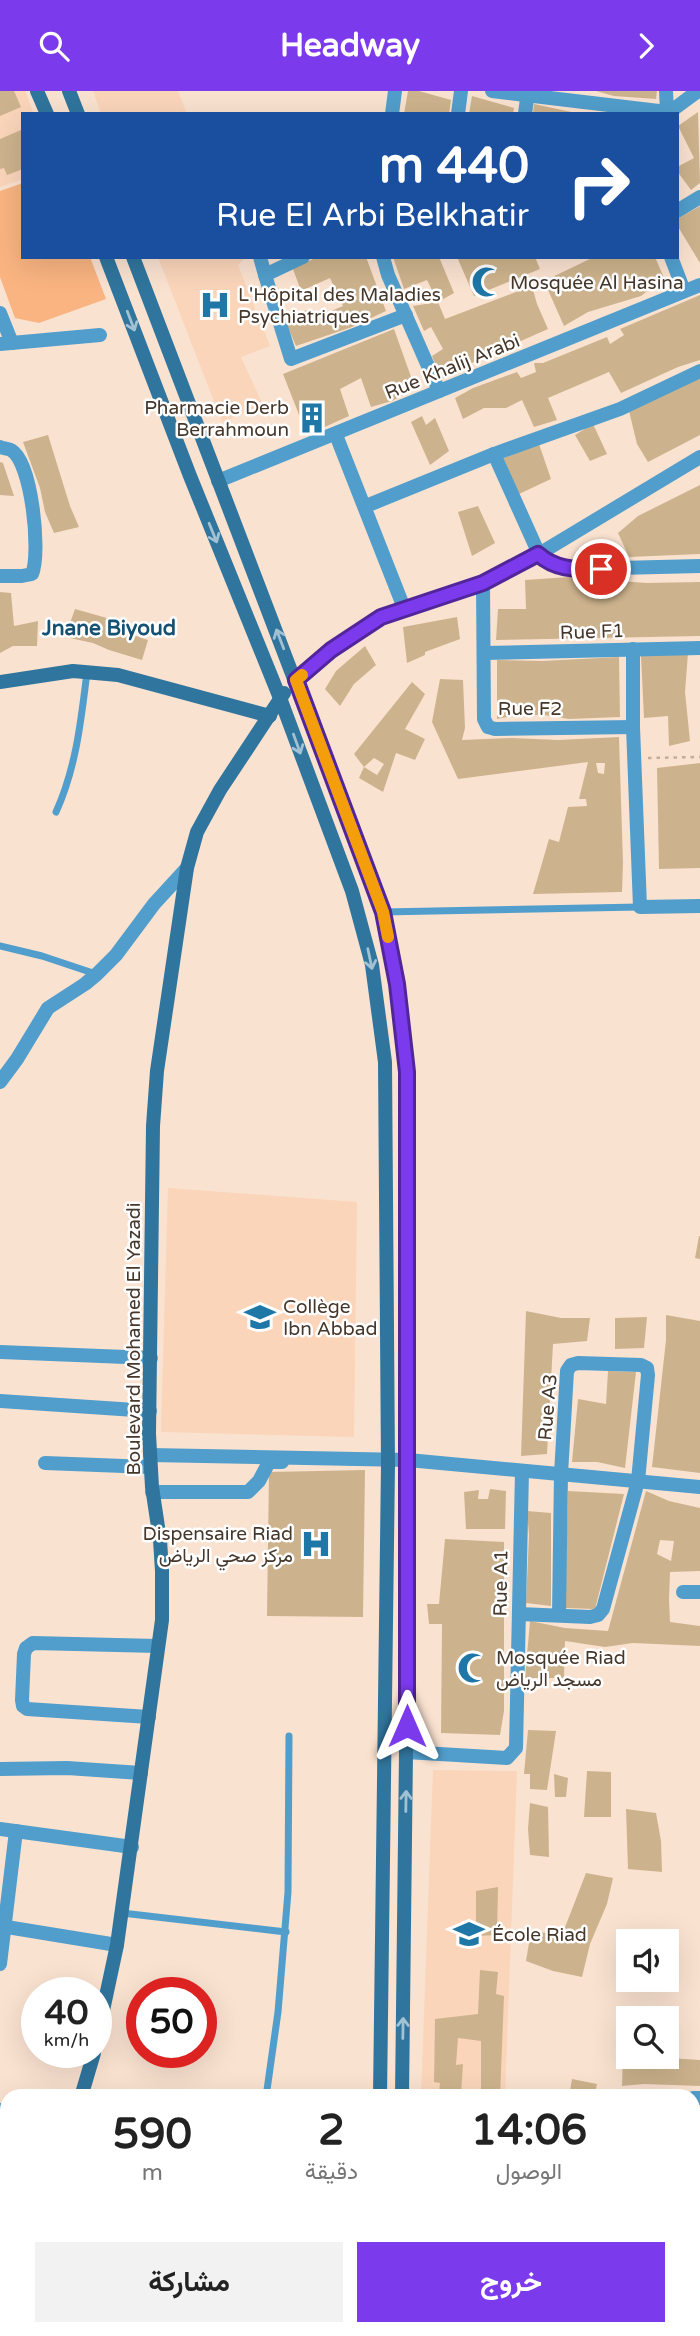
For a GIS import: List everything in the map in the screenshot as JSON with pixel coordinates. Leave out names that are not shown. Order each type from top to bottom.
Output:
[{"type":"main road","points":[[37,91],[46,112]]},
{"type":"main road","points":[[69,91],[77,112]]},
{"type":"main road","points":[[107,259],[190,476],[280,698],[362,923],[372,965],[385,1062],[388,1462],[380,2089]]},
{"type":"main road","points":[[134,259],[383,912],[397,984],[407,1072],[408,1460],[402,2089]]},
{"type":"main road","points":[[0,682],[51,673],[87,672],[142,680],[270,716]]},
{"type":"main road","name":"Boulevard Mohamed El Yazadi","points":[[110,1977],[132,1847],[158,1646],[162,1571],[150,1461],[155,1096],[187,868],[204,818],[280,698],[296,680]]},
{"type":"main road","points":[[83,2089],[89,2068]]},
{"type":"street","points":[[393,112],[395,91]]},
{"type":"street","points":[[458,112],[461,91]]},
{"type":"street","points":[[492,91],[528,93],[660,112]]},
{"type":"street","points":[[666,91],[667,112]]},
{"type":"street","points":[[668,112],[698,91]]},
{"type":"street","points":[[525,112],[528,93]]},
{"type":"street","points":[[679,210],[700,197]]},
{"type":"street","points":[[261,259],[291,359],[406,315]]},
{"type":"street","points":[[265,275],[299,259]]},
{"type":"street","points":[[384,259],[439,391]]},
{"type":"street","points":[[672,259],[684,291]]},
{"type":"street","name":"Rue Khalij Arabi","points":[[218,481],[700,285]]},
{"type":"street","points":[[0,313],[6,344],[100,335]]},
{"type":"street","points":[[366,506],[494,454],[620,409],[700,371]]},
{"type":"street","points":[[336,435],[404,608]]},
{"type":"street","points":[[0,447],[11,450],[24,473],[34,511],[35,565],[32,574],[0,576]]},
{"type":"street","points":[[494,454],[538,554],[556,566],[577,569],[700,566]]},
{"type":"street","points":[[296,680],[354,633],[381,617],[483,583],[538,554],[700,457]]},
{"type":"street","name":"Rue F2","points":[[483,583],[484,719],[488,727],[633,727]]},
{"type":"street","name":"Rue F1","points":[[484,653],[700,648]]},
{"type":"street","points":[[633,649],[633,727],[640,907],[700,906]]},
{"type":"street","points":[[0,1082],[18,1059],[48,1007],[85,984],[116,955],[154,904],[187,868]]},
{"type":"street","points":[[0,1352],[151,1358]]},
{"type":"street","name":"Rue A3","points":[[571,1365],[641,1365],[647,1368],[638,1481],[603,1609],[598,1615],[559,1615],[561,1474],[567,1371],[571,1365]]},
{"type":"street","points":[[0,1401],[150,1411]]},
{"type":"street","points":[[152,1492],[248,1492],[259,1481],[266,1465],[272,1462],[408,1460],[700,1487]]},
{"type":"street","points":[[45,1463],[388,1462]]},
{"type":"street","name":"Rue A1","points":[[406,1752],[507,1759],[516,1748],[522,1471]]},
{"type":"street","points":[[683,1592],[700,1592]]},
{"type":"street","points":[[519,1613],[559,1615]]},
{"type":"street","points":[[149,1717],[27,1709],[22,1700],[24,1654],[26,1648],[33,1643],[158,1646]]},
{"type":"street","points":[[0,1769],[67,1768],[141,1773]]},
{"type":"street","points":[[0,1829],[132,1847]]},
{"type":"street","points":[[0,1963],[16,1831]]},
{"type":"street","points":[[3,1927],[117,1945]]},
{"type":"lane","points":[[56,812],[74,764],[87,672]]},
{"type":"lane","points":[[383,912],[640,907]]},
{"type":"lane","points":[[0,946],[97,974]]},
{"type":"lane","points":[[267,2089],[286,1932],[289,1736]]},
{"type":"lane","points":[[122,1913],[286,1932]]},
{"type":"path","points":[[634,758],[700,757]]},
{"type":"shaded area","points":[[0,91],[25,91],[33,112],[21,112],[21,180],[0,187]]},
{"type":"shaded area","points":[[93,91],[178,91],[186,112],[100,112]]},
{"type":"shaded area","points":[[21,184],[21,259],[91,259],[106,299],[39,323],[15,318],[0,277],[0,191]]},
{"type":"shaded area","name":"L'Hôpital des Maladies Psychiatriques","points":[[159,259],[244,259],[238,265],[270,346],[241,357],[263,405],[222,422]]},
{"type":"shaded area","name":"Collège Ibn Abbad","points":[[168,1188],[357,1202],[354,1437],[161,1432]]},
{"type":"shaded area","name":"École Riad","points":[[433,1770],[517,1771],[505,2089],[421,2089]]},
{"type":"building","points":[[0,91],[14,91],[21,107],[0,116]]},
{"type":"building","points":[[408,91],[419,91],[451,100],[449,112],[404,112]]},
{"type":"building","points":[[596,91],[657,91],[656,99],[614,96]]},
{"type":"building","points":[[472,96],[514,108],[513,112],[469,112]]},
{"type":"building","points":[[534,104],[571,112],[533,112]]},
{"type":"building","points":[[698,112],[700,183],[691,190],[679,174],[679,166],[694,158],[679,125]]},
{"type":"building","points":[[21,130],[21,170],[7,175],[4,168],[0,169],[0,139]]},
{"type":"building","points":[[700,206],[700,263],[679,228],[679,218]]},
{"type":"building","points":[[313,259],[367,259],[386,311],[352,327],[296,346],[286,323],[306,310],[312,319],[343,306],[330,278],[301,291],[293,269]]},
{"type":"building","points":[[394,259],[440,259],[454,293],[438,302],[427,280],[404,289]]},
{"type":"building","name":"Mosquée Al Hasina","points":[[458,259],[536,259],[540,269],[474,296]]},
{"type":"building","points":[[590,259],[656,259],[664,278],[641,296],[588,312],[564,326],[544,281]]},
{"type":"building","points":[[532,286],[548,329],[441,379],[432,356],[443,349],[431,327],[424,331],[413,306],[438,302],[445,319]]},
{"type":"building","points":[[700,295],[700,360],[621,393],[609,372],[548,398],[557,420],[534,427],[522,400],[506,408],[484,408],[463,419],[455,398],[473,388],[517,372],[521,378],[536,372],[534,363],[543,363],[607,337],[610,344],[624,335],[620,329]]},
{"type":"building","points":[[394,329],[415,388],[392,401],[371,407],[361,378],[340,389],[349,416],[307,435],[283,374]]},
{"type":"building","points":[[700,378],[700,435],[648,462],[637,444],[629,411]]},
{"type":"building","points":[[422,416],[426,425],[435,418],[449,451],[430,465],[411,422]]},
{"type":"building","points":[[593,424],[607,454],[590,461],[575,435]]},
{"type":"building","points":[[48,435],[79,527],[54,533],[23,442]]},
{"type":"building","points":[[539,444],[551,479],[519,494],[503,458]]},
{"type":"building","points":[[0,462],[3,463],[14,496],[0,495]]},
{"type":"building","points":[[700,485],[700,554],[629,557],[618,533],[638,516]]},
{"type":"building","points":[[478,506],[495,543],[472,556],[458,512]]},
{"type":"building","points":[[569,577],[646,583],[700,582],[700,636],[496,640],[498,609],[526,609],[525,580]]},
{"type":"building","points":[[0,592],[11,593],[14,626],[38,621],[37,646],[13,646],[0,653]]},
{"type":"building","points":[[75,609],[114,620],[113,628],[148,640],[142,660],[93,643],[65,637]]},
{"type":"building","points":[[457,617],[460,639],[425,652],[425,655],[407,663],[403,627]]},
{"type":"building","points":[[365,646],[376,665],[354,684],[340,706],[325,689],[336,671]]},
{"type":"building","points":[[688,653],[685,692],[690,741],[669,746],[668,716],[644,718],[641,656]]},
{"type":"building","points":[[619,657],[620,717],[569,719],[518,715],[497,719],[497,660],[542,661]]},
{"type":"building","points":[[440,679],[463,680],[465,728],[462,740],[619,737],[622,892],[533,894],[549,839],[559,842],[568,807],[587,806],[586,799],[579,799],[588,762],[458,779],[432,722]],"holes":[[[596,763],[605,763],[604,774],[598,773]]]},
{"type":"building","points":[[412,682],[425,694],[405,729],[425,739],[415,760],[396,753],[383,792],[359,778],[364,767],[354,754]],"holes":[[[374,758],[384,764],[377,775],[364,767]]]},
{"type":"building","points":[[700,763],[700,868],[659,869],[657,768]]},
{"type":"building","points":[[700,1236],[700,1259],[695,1258]]},
{"type":"building","points":[[526,1311],[561,1318],[590,1318],[587,1341],[553,1344],[547,1454],[521,1456]]},
{"type":"building","points":[[666,1315],[700,1321],[700,1473],[652,1467],[666,1340]]},
{"type":"building","points":[[647,1317],[644,1348],[615,1349],[615,1318]]},
{"type":"building","points":[[608,1371],[636,1372],[625,1468],[597,1462],[572,1462],[578,1399],[606,1404]]},
{"type":"building","name":"Dispensaire Riad مركز صحي الرياض","points":[[365,1470],[363,1617],[267,1616],[269,1472]]},
{"type":"building","points":[[490,1489],[506,1491],[505,1529],[466,1529],[464,1492],[479,1490],[478,1499],[488,1499]]},
{"type":"building","points":[[568,1491],[624,1494],[595,1609],[565,1608]]},
{"type":"building","points":[[646,1491],[669,1501],[700,1508],[700,1571],[670,1572],[669,1599],[670,1622],[700,1626],[700,1646],[633,1643],[605,1647],[565,1641],[564,1678],[525,1678],[530,1621],[565,1628],[608,1631]],"holes":[[[660,1540],[674,1541],[671,1561],[657,1554]]]},
{"type":"building","points":[[527,1511],[551,1513],[551,1606],[526,1603],[529,1535]]},
{"type":"building","name":"Mosquée Riad مسجد الرياض","points":[[445,1539],[504,1542],[504,1711],[500,1735],[441,1733],[442,1624],[429,1624],[427,1604],[439,1604]]},
{"type":"building","points":[[528,1730],[556,1731],[547,1790],[530,1789],[530,1774],[524,1774]]},
{"type":"building","points":[[587,1771],[611,1772],[611,1817],[584,1817]]},
{"type":"building","points":[[554,1774],[568,1778],[566,1797],[555,1797]]},
{"type":"building","points":[[530,1803],[548,1807],[549,1857],[530,1855]]},
{"type":"building","points":[[626,1809],[656,1813],[661,1841],[662,1872],[628,1869]]},
{"type":"building","points":[[586,1873],[613,1878],[607,1904],[590,1944],[582,1977],[553,1971],[526,1961],[531,1931],[562,1935]]},
{"type":"building","points":[[498,1887],[497,1935],[476,1936],[476,1891]]},
{"type":"building","points":[[480,1970],[498,1972],[496,1994],[504,1996],[500,2089],[481,2089],[481,2041],[458,2038],[456,2065],[463,2064],[461,2089],[439,2089],[440,2083],[434,2082],[435,2019],[478,2014]]},
{"type":"building","points":[[679,2059],[700,2060],[700,2086],[622,2086],[623,2069],[679,2069]]},
{"type":"building","points":[[572,2079],[597,2084],[596,2089],[570,2089]]},
{"type":"slow traffic","points":[[302,675],[296,680],[383,912],[388,937]]},
{"type":"place","name":"Mosquée Al Hasina","points":[[487,282]]},
{"type":"place","name":"L'Hôpital des Maladies Psychiatriques","points":[[215,305]]},
{"type":"place","name":"Pharmacie Derb Berrahmoun","points":[[312,418]]},
{"type":"place","name":"Collège Ibn Abbad","points":[[260,1317]]},
{"type":"place","name":"Dispensaire Riad مركز صحي الرياض","points":[[316,1544]]},
{"type":"place","name":"Mosquée Riad مسجد الرياض","points":[[473,1668]]},
{"type":"place","name":"École Riad","points":[[469,1934]]},
{"type":"district","name":"Jnane Biyoud","points":[[109,628]]},
{"type":"route","points":[[407,1726],[407,1072],[404,1029],[383,912],[296,680],[331,650],[381,617],[483,583],[538,554],[556,566],[601,569]]}]
